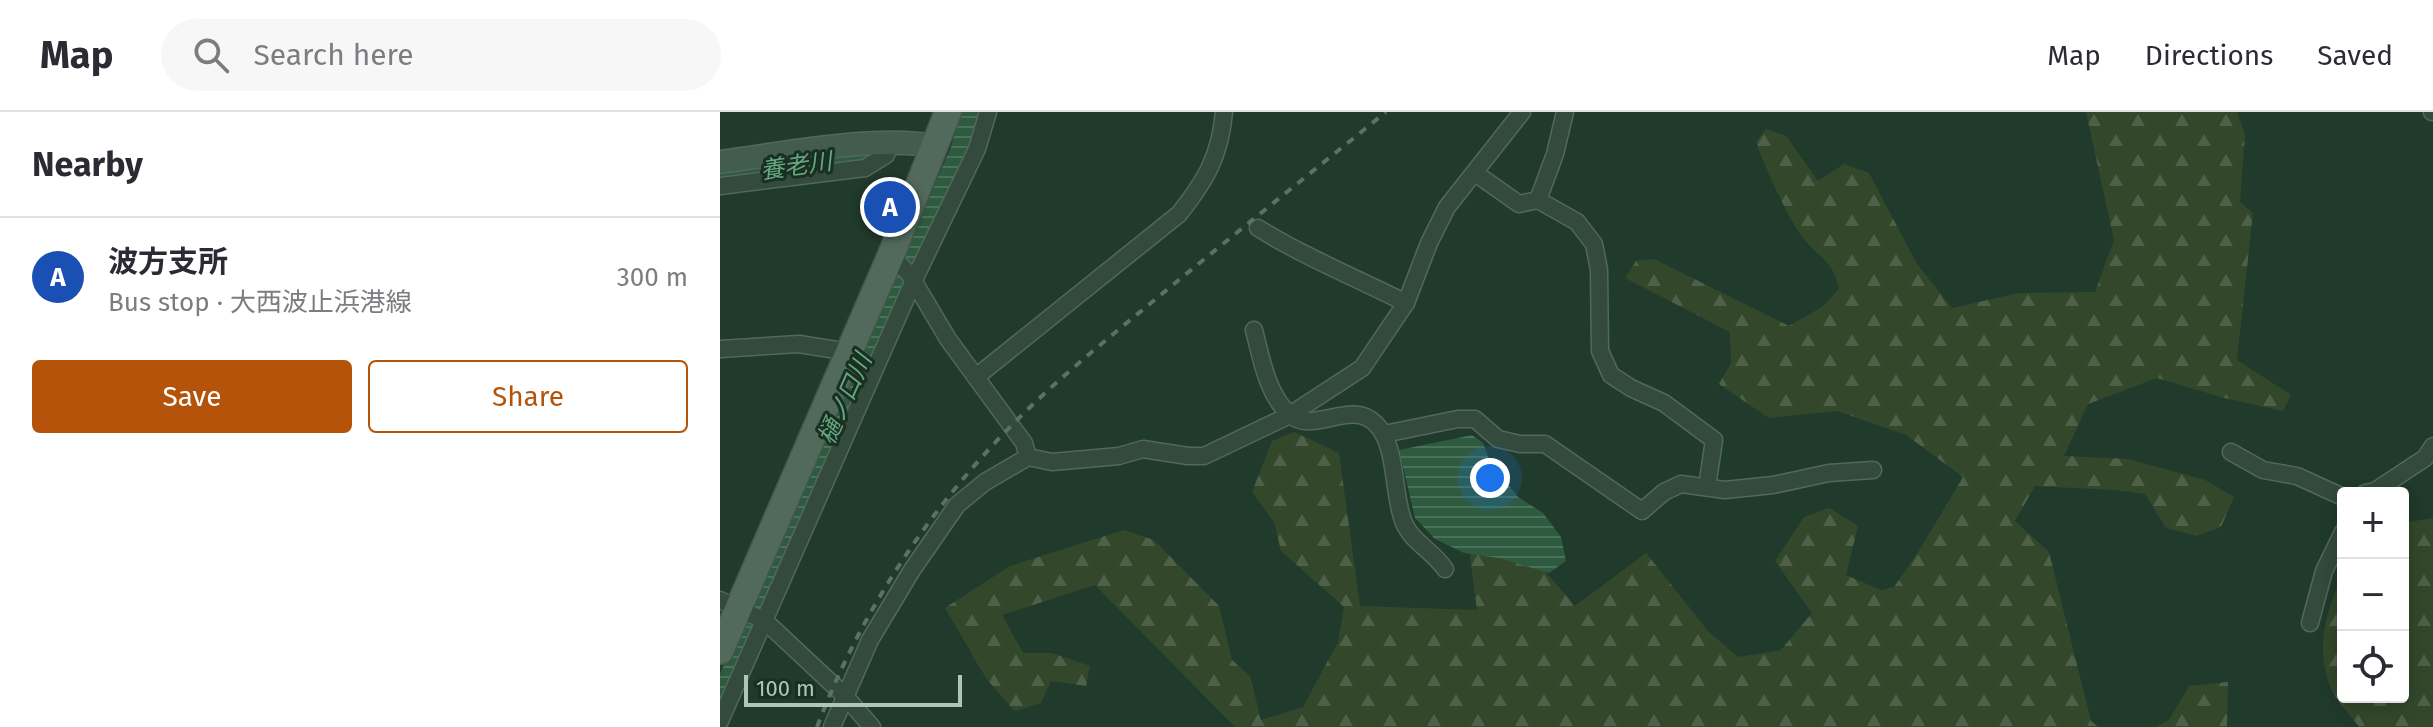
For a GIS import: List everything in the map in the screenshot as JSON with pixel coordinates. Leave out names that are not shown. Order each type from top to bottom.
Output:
[{"type":"main road","points":[[720,651],[730,604],[894,258],[948,112]]},
{"type":"street","points":[[720,721],[912,278],[977,149],[988,112]]},
{"type":"street","points":[[976,377],[1179,214],[1202,185],[1214,160],[1224,112]]},
{"type":"street","points":[[832,727],[870,640],[912,570],[957,505],[985,482],[1028,457],[1052,462],[1119,456],[1143,449],[1204,456],[1290,415],[1362,368],[1406,303],[1429,243],[1447,207],[1522,112]]},
{"type":"street","points":[[1538,200],[1555,154],[1565,112]]},
{"type":"street","points":[[720,162],[889,144],[935,146]]},
{"type":"street","points":[[720,186],[865,168],[886,155],[889,144]]},
{"type":"street","points":[[1475,173],[1519,204],[1538,200],[1577,222],[1594,244],[1599,270],[1600,351],[1611,375],[1664,403],[1714,440],[1707,487]]},
{"type":"street","points":[[1258,228],[1294,250],[1319,259],[1406,303]]},
{"type":"street","points":[[894,258],[912,278],[948,339],[1024,443],[1028,457]]},
{"type":"street","points":[[1254,330],[1266,375],[1290,415],[1305,422],[1356,414],[1373,421],[1384,434],[1404,523],[1414,538],[1436,555],[1445,569]]},
{"type":"street","points":[[720,349],[799,344],[849,352]]},
{"type":"street","points":[[1384,434],[1458,419],[1475,419],[1498,439],[1520,444],[1545,444],[1642,511],[1664,492],[1681,484],[1725,490],[1773,485],[1829,473],[1873,470]]},
{"type":"street","points":[[2381,487],[2425,458],[2433,446]]},
{"type":"street","points":[[2231,452],[2263,470],[2297,476],[2337,494]]},
{"type":"street","points":[[2310,623],[2324,571],[2337,544]]},
{"type":"street","points":[[730,604],[765,621],[844,695],[872,727]]},
{"type":"green space","points":[[2086,112],[2237,112],[2245,134],[2240,202],[2253,213],[2237,360],[2291,395],[2283,411],[2157,378],[2088,404],[2064,456],[2128,459],[2205,480],[2234,497],[2221,527],[2197,536],[2166,528],[2145,494],[2035,486],[2015,521],[2049,552],[2091,721],[2098,727],[1235,727],[1095,585],[1002,615],[1023,653],[1052,653],[1090,666],[1086,686],[1051,681],[1041,703],[1014,711],[986,678],[945,608],[1010,566],[1124,530],[1154,540],[1219,606],[1232,660],[1250,676],[1261,720],[1303,707],[1338,642],[1344,607],[1281,551],[1274,522],[1252,492],[1272,441],[1294,432],[1339,453],[1360,606],[1477,610],[1469,549],[1539,564],[1575,606],[1646,553],[1708,631],[1738,657],[1781,650],[1812,613],[1775,561],[1804,517],[1829,508],[1858,526],[1846,575],[1881,590],[1894,587],[1963,477],[1906,435],[1837,411],[1769,418],[1719,384],[1731,363],[1730,332],[1625,278],[1636,261],[1654,259],[1789,326],[1822,307],[1839,289],[1836,279],[1830,266],[1798,231],[1777,192],[1756,142],[1766,129],[1786,136],[1818,181],[1844,164],[1869,173],[1917,264],[1952,308],[2019,293],[2095,292],[2114,240]]},
{"type":"green space","points":[[2433,518],[2433,727],[2359,727],[2340,703],[2409,703],[2409,522]]},
{"type":"green space","points":[[2337,590],[2337,699],[2326,672],[2323,644],[2331,602]]},
{"type":"green space","points":[[2228,682],[2227,727],[2156,727],[2169,720],[2189,686]]},
{"type":"water","name":"樋ノ口川","points":[[961,112],[985,112],[720,715],[720,674],[951,147]]},
{"type":"water","points":[[1472,435],[1483,443],[1490,462],[1518,497],[1543,513],[1561,537],[1566,561],[1549,573],[1499,558],[1464,553],[1435,539],[1415,518],[1399,450]]},
{"type":"waterway","name":"養老川","points":[[720,176],[871,156]]},
{"type":"railway","points":[[817,727],[859,634],[911,547],[941,506],[1008,429],[1106,340],[1386,112]]},
{"type":"place","name":"波方支所","points":[[890,207]]}]
